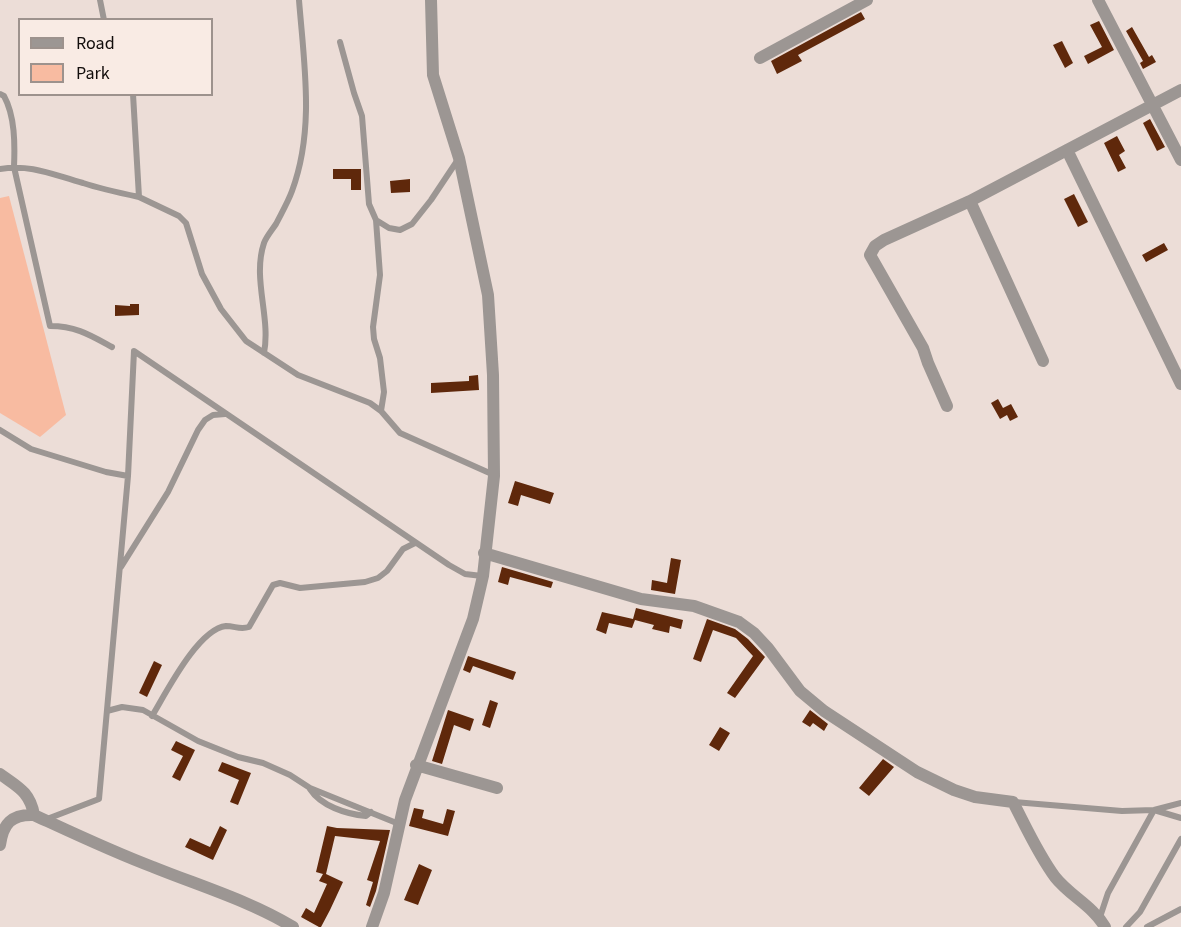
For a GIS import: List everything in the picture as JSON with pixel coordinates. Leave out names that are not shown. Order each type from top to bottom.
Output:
[{"type":"street","points":[[372,927],[384,893],[399,824],[416,765],[473,619],[483,576],[494,476],[493,375],[488,296],[459,158],[433,75],[431,0]]},
{"type":"street","points":[[760,58],[867,0]]},
{"type":"street","points":[[1098,0],[1181,160]]},
{"type":"street","points":[[947,406],[923,348],[870,255],[875,246],[970,201],[1181,90]]},
{"type":"street","points":[[1067,150],[1181,384]]},
{"type":"street","points":[[970,201],[1043,361]]},
{"type":"street","points":[[484,553],[641,599],[694,606],[740,622],[768,648],[800,691],[843,723],[917,772],[954,790],[975,797],[1013,802],[1056,878],[1102,922]]},
{"type":"street","points":[[416,765],[497,788]]},
{"type":"street","points":[[0,774],[22,790],[32,801],[39,818]]},
{"type":"street","points":[[0,845],[2,831],[12,819],[23,815],[39,818],[267,913],[293,927]]},
{"type":"lane","points":[[100,0],[104,18]]},
{"type":"lane","points":[[264,353],[267,339],[260,288],[264,243],[291,192],[304,142],[306,69],[299,0]]},
{"type":"lane","points":[[340,42],[362,116],[369,204],[376,220],[380,275],[373,327],[383,381],[381,411]]},
{"type":"lane","points":[[0,94],[4,96],[9,105],[15,145],[15,167],[50,326],[81,330],[112,347]]},
{"type":"lane","points":[[133,96],[139,197]]},
{"type":"lane","points":[[376,220],[389,228],[400,230],[412,224],[459,158]]},
{"type":"lane","points":[[0,169],[32,167],[139,197],[178,216],[186,223],[202,274],[221,309],[246,341],[298,375],[370,403],[381,411],[400,434],[494,476]]},
{"type":"lane","points":[[39,818],[99,800],[128,476],[134,351],[449,565],[465,574],[483,576]]},
{"type":"lane","points":[[120,568],[173,483],[198,430],[205,420],[213,415],[225,414]]},
{"type":"lane","points":[[0,430],[32,449],[106,472],[128,476]]},
{"type":"lane","points":[[152,716],[196,646],[225,626],[243,629],[249,627],[273,585],[280,583],[300,588],[365,582],[378,578],[387,571],[403,549],[415,543]]},
{"type":"lane","points":[[107,711],[122,706],[135,707],[198,741],[290,775],[310,788],[399,824]]},
{"type":"lane","points":[[1013,802],[1122,811],[1154,810],[1181,803]]},
{"type":"lane","points":[[1154,810],[1181,818]]},
{"type":"lane","points":[[1102,922],[1108,893],[1154,810]]},
{"type":"lane","points":[[1126,927],[1140,912],[1181,840]]},
{"type":"lane","points":[[1147,927],[1181,909]]},
{"type":"green space","points":[[9,196],[66,415],[40,437],[0,413],[0,198]]},
{"type":"building","points":[[861,12],[865,19],[798,55],[802,61],[777,74],[771,61]]},
{"type":"building","points":[[1099,21],[1114,50],[1088,64],[1084,56],[1102,47],[1090,25]]},
{"type":"building","points":[[1132,27],[1149,57],[1152,55],[1156,62],[1143,69],[1140,63],[1143,61],[1126,31]]},
{"type":"building","points":[[1062,41],[1073,63],[1065,68],[1053,45]]},
{"type":"building","points":[[1150,119],[1165,147],[1157,151],[1143,123]]},
{"type":"building","points":[[1117,136],[1125,151],[1119,155],[1126,168],[1118,172],[1104,143]]},
{"type":"building","points":[[333,169],[361,169],[361,190],[351,190],[351,179],[333,179]]},
{"type":"building","points":[[410,179],[410,192],[391,193],[390,181]]},
{"type":"building","points":[[1074,194],[1088,222],[1078,227],[1064,199]]},
{"type":"building","points":[[1164,243],[1168,250],[1146,262],[1142,255]]},
{"type":"building","points":[[130,304],[139,304],[139,315],[115,316],[115,305],[130,306]]},
{"type":"building","points":[[478,375],[479,390],[431,393],[431,383],[469,381],[469,376]]},
{"type":"building","points":[[998,399],[1003,408],[1011,404],[1018,417],[1010,421],[1007,415],[1000,419],[991,403]]},
{"type":"building","points":[[515,481],[554,493],[550,504],[521,495],[518,506],[508,503]]},
{"type":"building","points":[[671,558],[681,560],[675,594],[651,590],[652,580],[667,583]]},
{"type":"building","points":[[502,567],[553,582],[551,588],[510,577],[508,585],[498,582]]},
{"type":"building","points":[[636,608],[683,620],[681,629],[670,626],[669,633],[652,629],[654,625],[635,620],[632,628],[609,623],[606,634],[596,630],[602,612],[633,619]]},
{"type":"building","points":[[707,619],[735,629],[765,657],[735,698],[727,693],[753,656],[736,638],[713,630],[701,662],[693,659]]},
{"type":"building","points":[[468,656],[516,672],[513,680],[473,666],[470,673],[463,670]]},
{"type":"building","points":[[154,661],[162,665],[147,697],[139,693]]},
{"type":"building","points":[[490,700],[498,703],[490,728],[482,725]]},
{"type":"building","points":[[448,710],[474,719],[470,731],[454,725],[442,764],[432,761]]},
{"type":"building","points":[[810,710],[828,724],[824,731],[813,723],[810,727],[802,722]]},
{"type":"building","points":[[720,727],[730,733],[719,751],[709,745]]},
{"type":"building","points":[[176,741],[195,750],[180,781],[172,777],[183,756],[171,750]]},
{"type":"building","points":[[883,759],[894,767],[869,796],[859,788]]},
{"type":"building","points":[[222,762],[251,773],[238,805],[230,802],[239,780],[218,771]]},
{"type":"building","points":[[414,808],[424,810],[422,818],[443,824],[447,809],[455,811],[448,836],[409,826]]},
{"type":"building","points":[[220,826],[227,830],[213,860],[185,847],[190,838],[210,847]]},
{"type":"building","points":[[327,826],[390,830],[370,907],[366,905],[373,882],[367,880],[380,841],[335,836],[326,874],[343,882],[319,927],[301,917],[306,908],[314,913],[327,884],[319,881],[323,874],[316,872]]},
{"type":"building","points":[[419,864],[432,870],[418,905],[404,900]]}]
